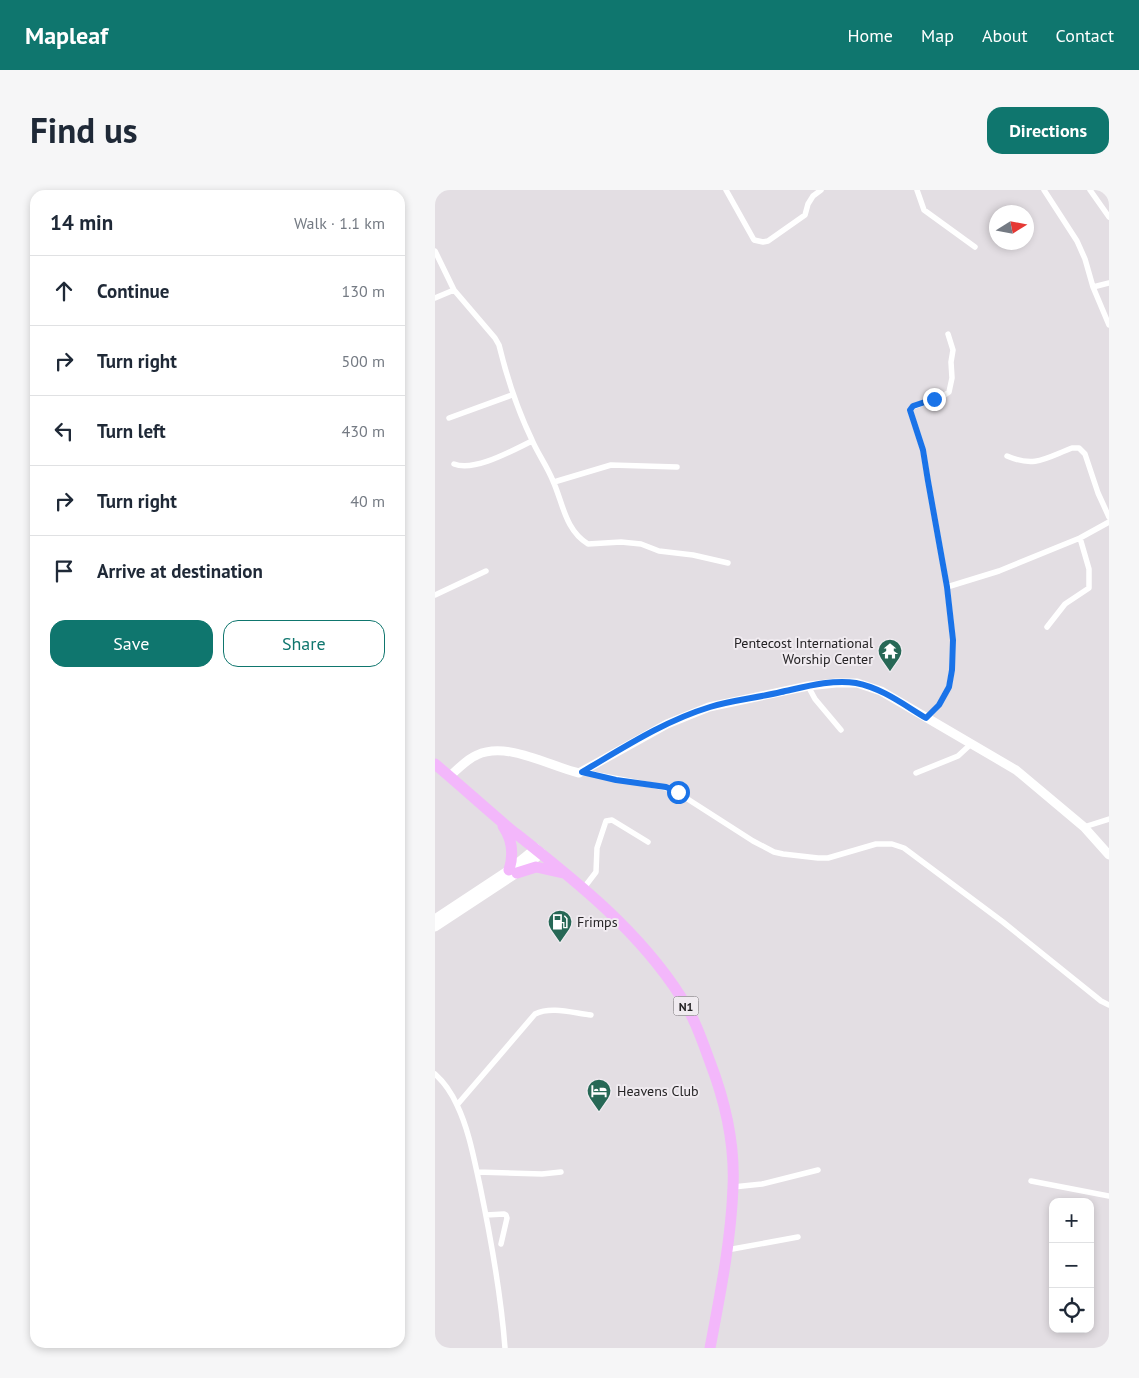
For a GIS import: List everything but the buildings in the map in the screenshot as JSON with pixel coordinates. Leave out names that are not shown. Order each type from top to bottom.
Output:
[{"type":"highway","name":"N1","points":[[435,764],[583,889],[636,938],[663,971],[689,1011],[701,1036],[723,1099],[731,1147],[733,1187],[727,1250],[710,1348]]},
{"type":"highway","points":[[500,820],[511,841],[513,871],[536,867],[565,874]]},
{"type":"street","points":[[726,190],[754,240],[763,242],[768,241],[805,215],[808,204],[813,196],[821,190]]},
{"type":"street","points":[[917,190],[924,210],[975,247]]},
{"type":"street","points":[[1045,190],[1077,241],[1109,325]]},
{"type":"street","points":[[1091,190],[1109,217]]},
{"type":"street","points":[[435,250],[454,290],[499,345],[512,395],[532,441],[554,482],[567,519],[578,535],[588,544],[621,542],[641,544],[659,551],[683,553],[728,562]]},
{"type":"street","points":[[1093,287],[1109,283]]},
{"type":"street","points":[[435,298],[454,290]]},
{"type":"street","points":[[926,718],[943,700],[949,687],[952,670],[953,640],[947,587],[923,450],[910,410],[913,406],[943,396],[949,392],[952,378],[951,362],[953,350],[947,334]]},
{"type":"street","points":[[449,418],[512,395]]},
{"type":"street","points":[[454,464],[460,466],[495,458],[532,441]]},
{"type":"street","points":[[1007,456],[1019,461],[1032,462],[1072,448],[1079,448],[1085,454],[1098,493],[1109,517]]},
{"type":"street","points":[[554,482],[611,464],[677,467]]},
{"type":"street","points":[[947,587],[999,571],[1080,538],[1109,522]]},
{"type":"street","points":[[1047,627],[1065,604],[1089,588],[1089,569],[1080,538]]},
{"type":"street","points":[[435,595],[486,570]]},
{"type":"street","points":[[582,772],[659,728],[690,714],[718,705],[808,686],[836,683],[857,684],[881,691],[1027,778],[1084,828],[1109,855]]},
{"type":"street","points":[[808,686],[815,698],[841,730]]},
{"type":"street","points":[[916,773],[958,756],[971,744]]},
{"type":"street","points":[[449,776],[476,755],[501,750],[542,761],[576,773],[582,772],[672,789],[753,841],[774,852],[804,858],[828,858],[876,844],[892,844],[904,848],[1003,922],[1101,1001],[1109,1005]]},
{"type":"street","points":[[1084,828],[1109,819]]},
{"type":"street","points":[[583,889],[596,872],[597,848],[606,821],[612,820],[647,842]]},
{"type":"street","points":[[435,927],[539,851]]},
{"type":"street","points":[[435,919],[513,871]]},
{"type":"street","points":[[457,1105],[535,1014],[549,1010],[591,1015]]},
{"type":"street","points":[[435,1074],[449,1091],[457,1105],[477,1172],[486,1215],[505,1348]]},
{"type":"street","points":[[733,1187],[763,1184],[818,1170]]},
{"type":"street","points":[[477,1172],[543,1174],[561,1172]]},
{"type":"street","points":[[1031,1180],[1109,1196]]},
{"type":"street","points":[[486,1215],[506,1215],[501,1244]]},
{"type":"street","points":[[727,1250],[798,1236]]},
{"type":"place","name":"Pentecost International Worship Center","points":[[890,672]]},
{"type":"place","name":"Frimps","points":[[560,943]]},
{"type":"place","name":"Heavens Club","points":[[599,1112]]},
{"type":"route","points":[[678,792],[666,787],[616,780],[582,772],[667,724],[690,714],[709,707],[808,686],[850,682],[869,687],[881,691],[926,718],[943,700],[949,687],[952,670],[952,627],[947,587],[923,450],[910,410],[913,406],[934,399]]}]
